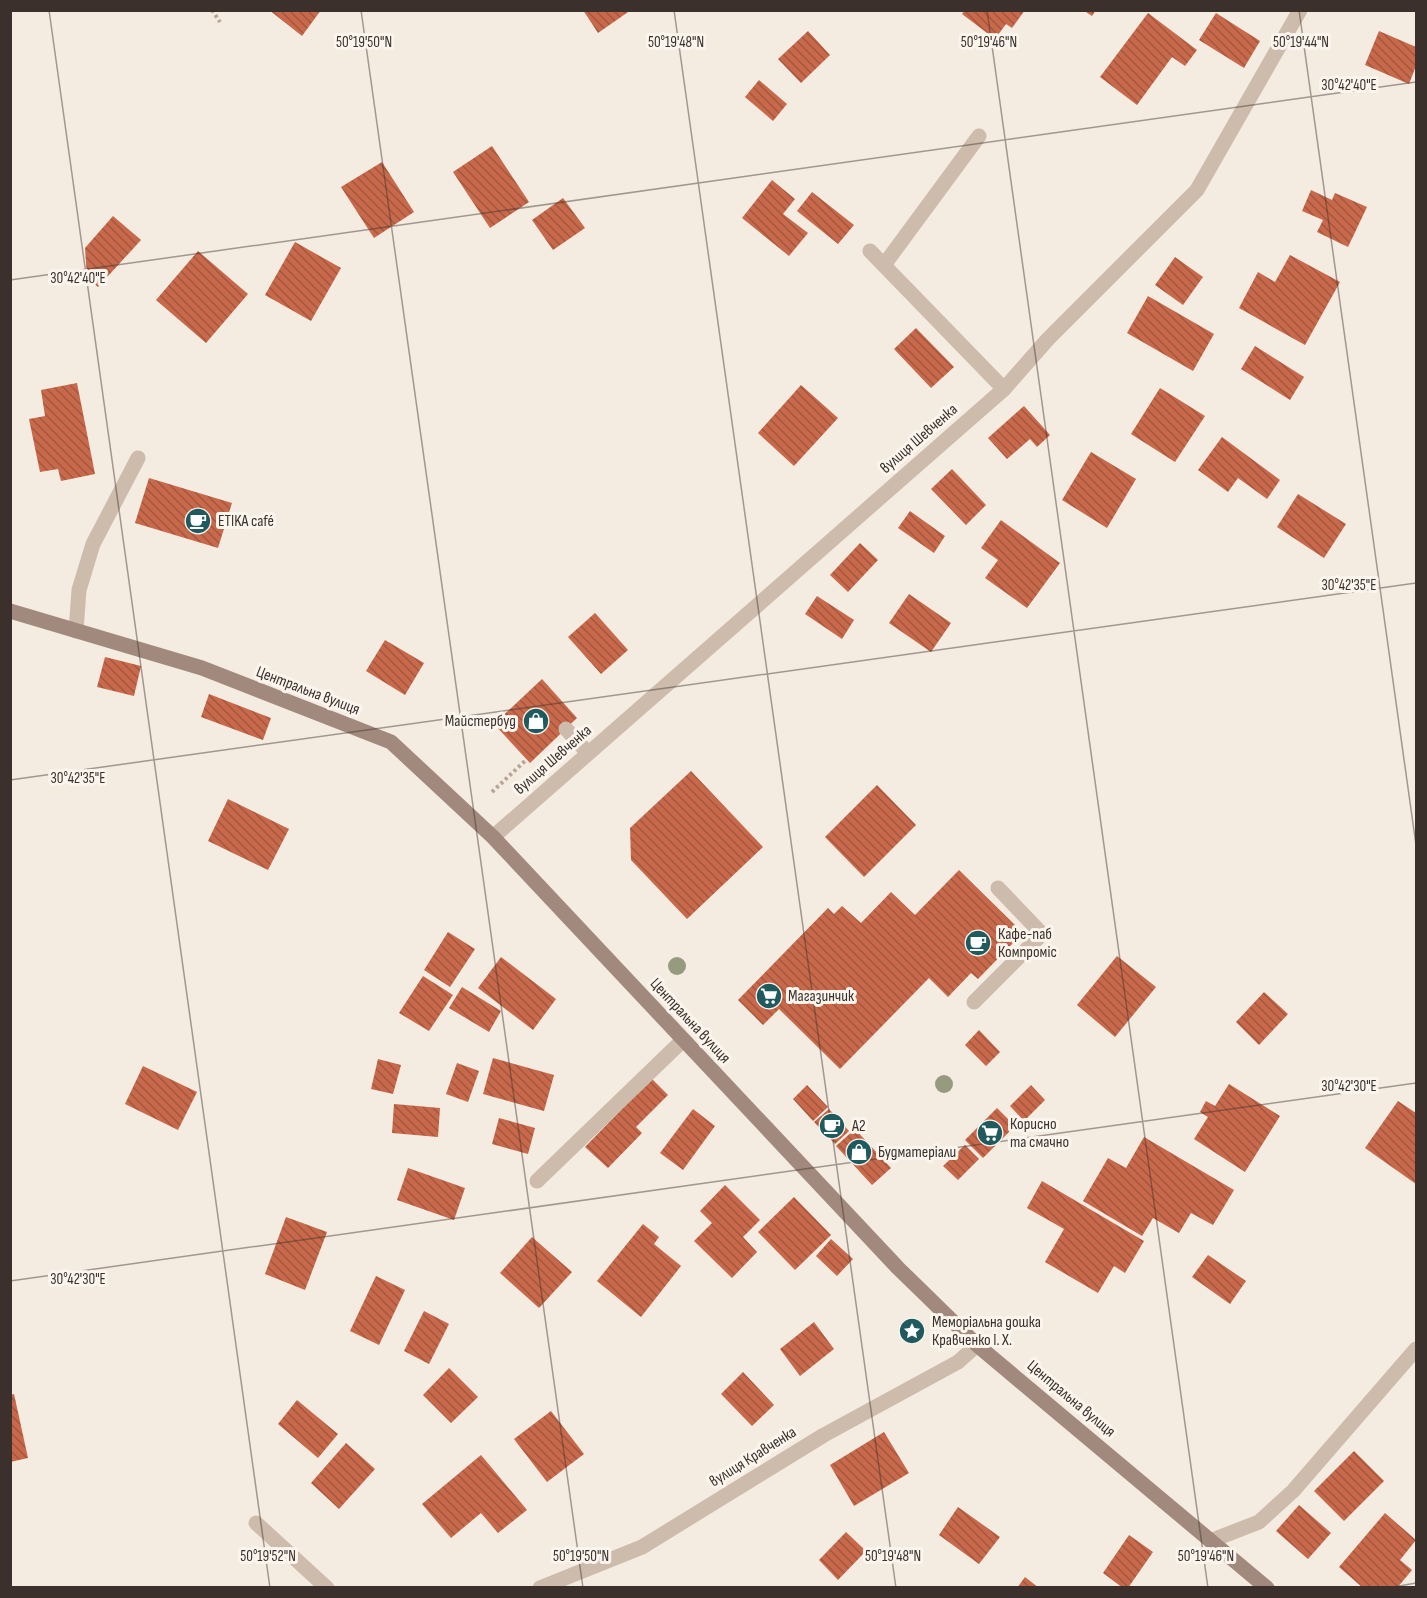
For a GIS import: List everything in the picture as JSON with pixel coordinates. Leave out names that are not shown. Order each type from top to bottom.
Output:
[{"type":"street","name":"вулиця Шевченка","points":[[494,837],[1004,389],[1048,339],[1197,190],[1300,10]]},
{"type":"street","points":[[884,265],[979,136]]},
{"type":"street","points":[[870,251],[1004,389]]},
{"type":"street","points":[[76,631],[79,590],[93,544],[138,458]]},
{"type":"street","name":"Центральна вулиця","points":[[10,611],[202,668],[391,742],[494,837],[682,1041],[898,1268],[977,1345],[1267,1587]]},
{"type":"street","points":[[566,729],[588,753]]},
{"type":"street","points":[[974,1002],[1042,934],[998,888]]},
{"type":"street","points":[[537,1181],[682,1041]]},
{"type":"street","name":"вулиця Кравченка","points":[[540,1587],[642,1546],[824,1435],[958,1362],[977,1345]]},
{"type":"street","points":[[1210,1541],[1259,1522],[1293,1491],[1416,1349]]},
{"type":"street","points":[[256,1523],[327,1587]]},
{"type":"path","points":[[212,10],[220,22]]},
{"type":"path","points":[[492,792],[525,761],[530,771]]},
{"type":"building","points":[[269,10],[321,10],[302,36]]},
{"type":"building","points":[[583,10],[631,10],[598,33]]},
{"type":"building","points":[[965,10],[1025,10],[1012,28],[1006,24],[995,39],[962,14]]},
{"type":"building","points":[[1083,10],[1096,10],[1092,16]]},
{"type":"building","points":[[1148,13],[1197,50],[1185,66],[1172,57],[1137,105],[1100,77]]},
{"type":"building","points":[[1216,13],[1260,41],[1244,68],[1199,40]]},
{"type":"building","points":[[808,31],[830,55],[801,83],[778,59]]},
{"type":"building","points":[[1379,31],[1416,47],[1416,66],[1409,84],[1365,65]]},
{"type":"building","points":[[759,80],[787,104],[773,121],[745,97]]},
{"type":"building","points":[[492,146],[529,202],[490,228],[453,172]]},
{"type":"building","points":[[382,162],[414,212],[374,238],[341,187]]},
{"type":"building","points":[[772,180],[795,199],[783,214],[808,233],[789,256],[742,218]]},
{"type":"building","points":[[1311,190],[1332,200],[1335,193],[1367,207],[1348,247],[1317,232],[1323,220],[1302,211]]},
{"type":"building","points":[[812,192],[854,225],[838,244],[797,211]]},
{"type":"building","points":[[563,198],[585,228],[553,250],[532,220]]},
{"type":"building","points":[[113,216],[141,240],[98,287],[87,277],[85,248]]},
{"type":"building","points":[[295,242],[341,268],[311,321],[265,295]]},
{"type":"building","points":[[198,251],[248,294],[206,343],[156,300]]},
{"type":"building","points":[[1290,255],[1340,282],[1305,345],[1239,308],[1258,272],[1275,282]]},
{"type":"building","points":[[1175,257],[1203,277],[1183,305],[1155,285]]},
{"type":"building","points":[[1148,296],[1214,334],[1193,371],[1127,333]]},
{"type":"building","points":[[916,328],[954,367],[931,388],[894,349]]},
{"type":"building","points":[[1255,346],[1304,377],[1290,400],[1241,369]]},
{"type":"building","points":[[77,383],[95,474],[61,481],[58,469],[40,472],[29,419],[45,416],[41,390]]},
{"type":"building","points":[[801,385],[838,418],[794,466],[758,433]]},
{"type":"building","points":[[1160,388],[1205,416],[1175,462],[1131,434]]},
{"type":"building","points":[[1024,406],[1050,435],[1037,447],[1030,439],[1007,459],[988,438]]},
{"type":"building","points":[[1222,437],[1280,480],[1267,499],[1238,478],[1228,492],[1198,470]]},
{"type":"building","points":[[1091,452],[1136,479],[1107,528],[1062,500]]},
{"type":"building","points":[[952,469],[986,505],[966,525],[931,489]]},
{"type":"building","points":[[149,478],[232,503],[218,548],[135,523]]},
{"type":"building","points":[[1298,494],[1346,524],[1324,558],[1277,527]]},
{"type":"building","points":[[910,511],[945,536],[934,553],[898,528]]},
{"type":"building","points":[[1001,520],[1060,563],[1027,608],[985,578],[998,560],[981,548]]},
{"type":"building","points":[[860,543],[878,560],[848,592],[830,575]]},
{"type":"building","points":[[909,594],[951,623],[931,652],[889,623]]},
{"type":"building","points":[[817,596],[854,620],[842,639],[805,614]]},
{"type":"building","points":[[595,613],[628,650],[601,674],[568,637]]},
{"type":"building","points":[[385,640],[424,663],[405,695],[366,671]]},
{"type":"building","points":[[105,657],[141,666],[134,696],[97,687]]},
{"type":"building","name":"Майстербуд","points":[[542,679],[577,718],[530,763],[494,724]]},
{"type":"building","points":[[209,694],[271,718],[263,740],[201,717]]},
{"type":"building","points":[[691,771],[763,847],[687,919],[631,860],[630,828]]},
{"type":"building","points":[[877,785],[916,825],[864,877],[825,837]]},
{"type":"building","points":[[228,799],[289,829],[268,870],[208,841]]},
{"type":"building","points":[[959,870],[1023,933],[978,979],[971,973],[948,997],[929,978],[840,1069],[779,1009],[763,1025],[738,1000],[828,908],[834,914],[842,906],[861,923],[891,892],[915,915]]},
{"type":"building","points":[[448,932],[475,949],[450,987],[424,970]]},
{"type":"building","points":[[1117,956],[1156,987],[1115,1037],[1077,1005]]},
{"type":"building","points":[[501,957],[556,999],[533,1030],[478,988]]},
{"type":"building","points":[[423,976],[453,995],[429,1031],[399,1013]]},
{"type":"building","points":[[462,987],[501,1011],[489,1032],[449,1008]]},
{"type":"building","points":[[1264,992],[1288,1014],[1259,1045],[1236,1022]]},
{"type":"building","points":[[979,1030],[1000,1052],[986,1066],[965,1045]]},
{"type":"building","points":[[493,1058],[554,1075],[544,1111],[483,1094]]},
{"type":"building","points":[[378,1059],[401,1065],[393,1094],[371,1089]]},
{"type":"building","points":[[457,1063],[479,1071],[468,1102],[446,1094]]},
{"type":"building","points":[[143,1066],[197,1092],[178,1130],[125,1104]]},
{"type":"building","points":[[648,1075],[668,1095],[636,1127],[642,1133],[608,1168],[585,1147],[620,1111]]},
{"type":"building","points":[[1229,1084],[1280,1116],[1245,1172],[1194,1139],[1208,1117],[1200,1112],[1206,1101],[1215,1106]]},
{"type":"building","points":[[807,1085],[828,1107],[813,1121],[793,1099]]},
{"type":"building","points":[[1031,1085],[1045,1100],[1024,1121],[1010,1106]]},
{"type":"building","points":[[1398,1101],[1416,1113],[1416,1184],[1365,1148]]},
{"type":"building","points":[[394,1104],[440,1108],[438,1137],[392,1133]]},
{"type":"building","name":"Корисно та смачно","points":[[997,1108],[1015,1126],[983,1158],[965,1140]]},
{"type":"building","points":[[693,1109],[715,1126],[683,1170],[660,1153]]},
{"type":"building","name":"А2","points":[[829,1109],[849,1131],[835,1144],[814,1122]]},
{"type":"building","points":[[499,1118],[535,1128],[528,1154],[492,1144]]},
{"type":"building","name":"Будматеріали","points":[[855,1129],[891,1168],[872,1185],[836,1146]]},
{"type":"building","points":[[1144,1137],[1234,1190],[1213,1225],[1191,1213],[1179,1233],[1153,1218],[1142,1236],[1083,1201],[1108,1158],[1126,1168]]},
{"type":"building","points":[[965,1145],[979,1159],[958,1180],[943,1166]]},
{"type":"building","points":[[408,1168],[465,1188],[454,1220],[397,1200]]},
{"type":"building","points":[[1042,1181],[1144,1241],[1125,1273],[1114,1266],[1098,1293],[1045,1262],[1064,1229],[1027,1208]]},
{"type":"building","points":[[725,1185],[760,1220],[743,1237],[757,1252],[732,1278],[694,1241],[712,1223],[700,1211]]},
{"type":"building","points":[[794,1197],[831,1235],[795,1270],[758,1232]]},
{"type":"building","points":[[286,1217],[327,1232],[305,1290],[265,1274]]},
{"type":"building","points":[[643,1224],[659,1237],[654,1244],[681,1266],[641,1317],[597,1281]]},
{"type":"building","points":[[532,1237],[572,1272],[539,1308],[500,1273]]},
{"type":"building","points":[[831,1239],[853,1259],[837,1276],[816,1256]]},
{"type":"building","points":[[1208,1255],[1246,1281],[1230,1304],[1192,1277]]},
{"type":"building","points":[[376,1276],[405,1290],[379,1345],[350,1331]]},
{"type":"building","points":[[424,1311],[449,1324],[429,1364],[404,1351]]},
{"type":"building","points":[[814,1322],[834,1349],[800,1376],[780,1349]]},
{"type":"building","points":[[449,1368],[478,1397],[451,1423],[423,1395]]},
{"type":"building","points":[[743,1372],[774,1405],[752,1426],[721,1394]]},
{"type":"building","points":[[14,1394],[28,1458],[10,1462],[10,1395]]},
{"type":"building","points":[[297,1400],[338,1434],[318,1458],[278,1424]]},
{"type":"building","points":[[551,1411],[584,1454],[547,1482],[514,1439]]},
{"type":"building","points":[[884,1432],[909,1473],[854,1506],[830,1465]]},
{"type":"building","points":[[346,1443],[375,1469],[339,1509],[311,1483]]},
{"type":"building","points":[[1354,1451],[1384,1481],[1344,1521],[1314,1491]]},
{"type":"building","points":[[481,1455],[527,1510],[498,1533],[481,1513],[451,1538],[422,1504]]},
{"type":"building","points":[[1299,1505],[1331,1533],[1308,1559],[1276,1531]]},
{"type":"building","points":[[958,1507],[1000,1537],[979,1564],[939,1535]]},
{"type":"building","points":[[1385,1513],[1416,1540],[1400,1560],[1412,1570],[1397,1588],[1363,1588],[1339,1567]]},
{"type":"building","points":[[846,1532],[866,1551],[838,1580],[819,1560]]},
{"type":"building","points":[[1129,1535],[1153,1552],[1128,1588],[1123,1588],[1103,1573]]},
{"type":"building","points":[[1025,1577],[1039,1588],[1017,1588]]},
{"type":"place","name":"ETIKA café","points":[[198,521]]},
{"type":"place","name":"Майстербуд","points":[[536,721]]},
{"type":"place","name":"Кафе-паб Компроміс","points":[[978,943]]},
{"type":"place","name":"Магазинчик","points":[[769,996]]},
{"type":"place","name":"А2","points":[[832,1126]]},
{"type":"place","name":"Корисно та смачно","points":[[990,1133]]},
{"type":"place","name":"Будматеріали","points":[[859,1152]]},
{"type":"place","name":"Меморіальна дошка Кравченко І. Х.","points":[[912,1331]]}]
